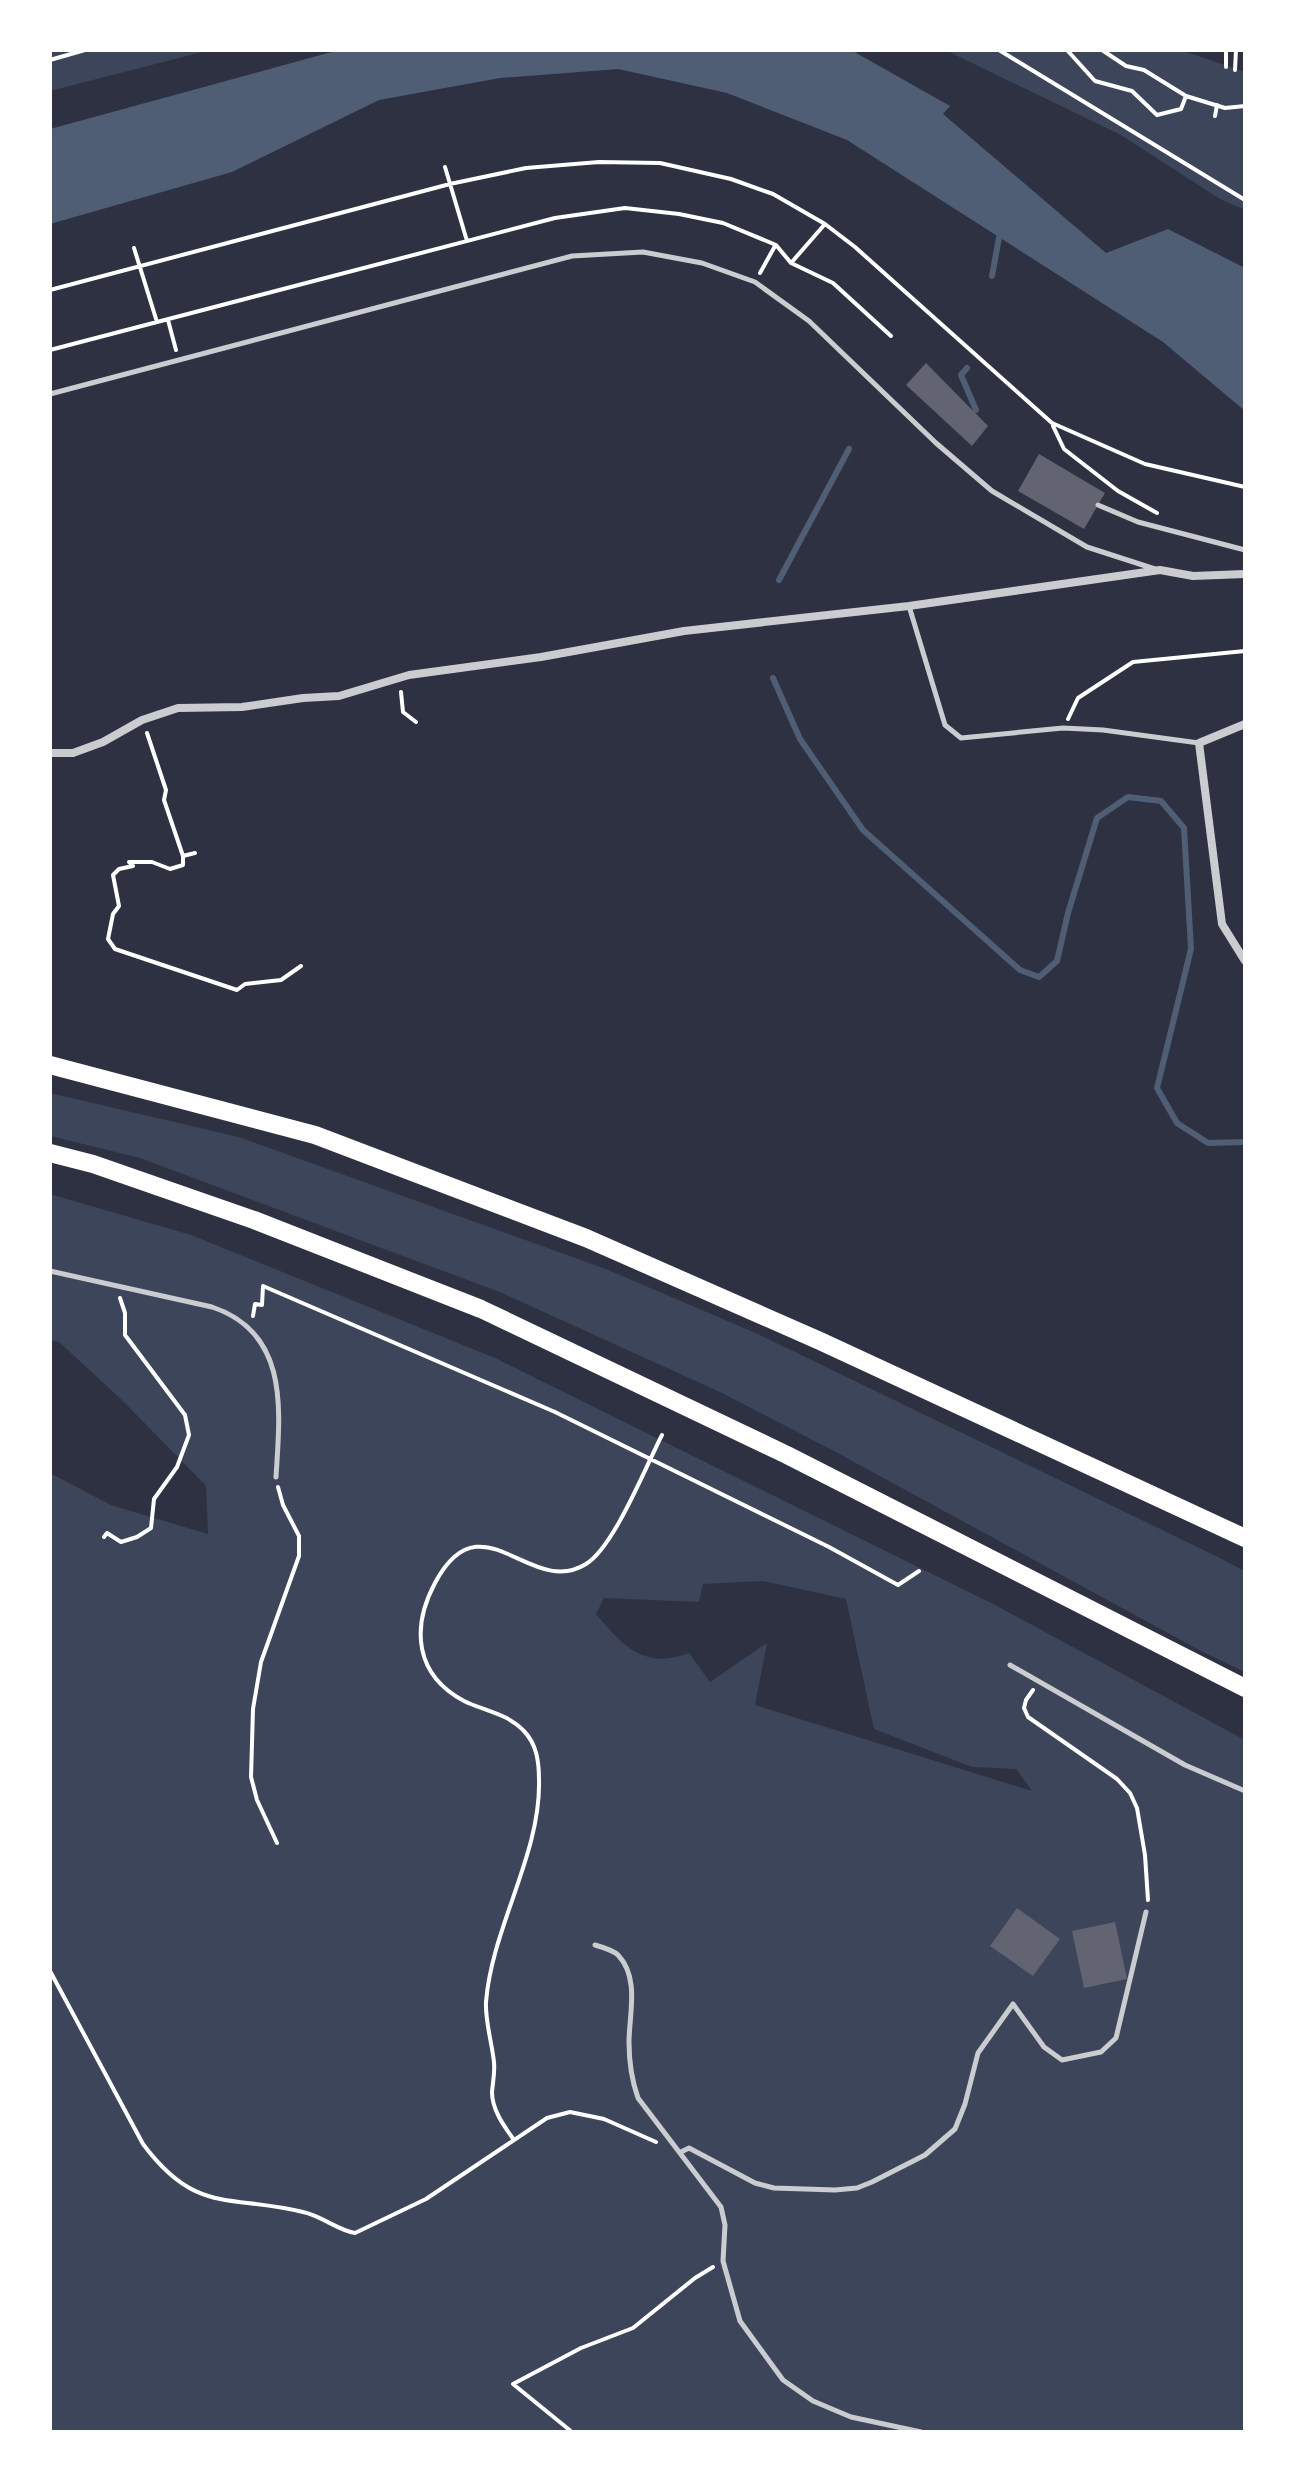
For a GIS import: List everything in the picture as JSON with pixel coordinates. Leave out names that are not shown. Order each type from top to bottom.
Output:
[{"type":"highway","points":[[50,1065],[315,1135],[586,1238],[834,1347],[1245,1538]]},
{"type":"highway","points":[[50,1153],[93,1164],[254,1220],[481,1309],[787,1455],[1245,1688]]},
{"type":"street","points":[[50,753],[73,753],[103,742],[142,720],[178,708],[242,707],[339,696],[395,678],[541,657],[684,631],[909,606],[1160,570],[1193,576],[1245,574]]},
{"type":"street","points":[[1245,724],[1199,743],[1222,924],[1245,961]]},
{"type":"lane","points":[[50,394],[572,256],[643,252],[702,263],[755,282],[809,321],[936,443],[992,491],[1087,547],[1160,570]]},
{"type":"lane","points":[[1098,505],[1138,522],[1245,550]]},
{"type":"lane","points":[[909,606],[945,725],[961,738],[1063,728],[1199,743]]},
{"type":"lane","points":[[50,1271],[212,1307],[226,1312],[250,1329],[264,1347],[275,1370],[280,1410],[276,1477]]},
{"type":"lane","points":[[1010,1665],[1185,1765],[1245,1791]]},
{"type":"lane","points":[[681,2152],[689,2148],[755,2183],[774,2188],[835,2190],[857,2188],[925,2155],[955,2129],[978,2053],[1013,2004],[1044,2047],[1062,2060],[1101,2052],[1116,2038],[1146,1912]]},
{"type":"lane","points":[[595,1945],[617,1954],[627,1970],[632,1994],[629,2042],[633,2084],[638,2098],[721,2207],[725,2225],[723,2261],[740,2321],[783,2380],[813,2401],[851,2417],[921,2432]]},
{"type":"path","points":[[50,60],[85,50]]},
{"type":"path","points":[[999,50],[1245,200]]},
{"type":"path","points":[[1067,50],[1095,81],[1132,91],[1157,115],[1181,109],[1186,96]]},
{"type":"path","points":[[1102,50],[1126,66],[1144,70],[1186,96],[1225,108],[1245,106]]},
{"type":"path","points":[[1226,50],[1226,67]]},
{"type":"path","points":[[1235,70],[1236,50],[1245,52]]},
{"type":"path","points":[[1215,116],[1217,105]]},
{"type":"path","points":[[50,290],[450,184],[526,168],[599,162],[660,163],[731,179],[759,189],[825,224],[855,247],[1052,423],[1145,464],[1245,487]]},
{"type":"path","points":[[445,167],[467,241]]},
{"type":"path","points":[[791,263],[825,224]]},
{"type":"path","points":[[750,273],[758,277],[776,245]]},
{"type":"path","points":[[134,248],[157,322]]},
{"type":"path","points":[[168,320],[178,360]]},
{"type":"path","points":[[1052,423],[1064,449],[1118,491],[1157,513]]},
{"type":"path","points":[[1063,728],[1078,698],[1133,662],[1245,651]]},
{"type":"path","points":[[395,678],[403,696],[403,712],[416,722]]},
{"type":"path","points":[[151,745],[166,790],[164,800],[183,856],[183,865],[170,869],[152,862],[129,862],[133,866],[119,869],[113,875],[119,906],[113,914],[108,939],[115,949],[237,990],[245,984],[281,980],[301,966]]},
{"type":"path","points":[[183,856],[195,853]]},
{"type":"path","points":[[106,1535],[121,1542],[151,1528],[154,1499],[177,1467],[189,1435],[185,1415],[125,1335],[125,1313],[115,1286]]},
{"type":"path","points":[[250,1329],[255,1304],[262,1305],[263,1286],[555,1412],[829,1547],[898,1585],[919,1571]]},
{"type":"path","points":[[514,2140],[500,2120],[492,2097],[494,2062],[486,2005],[492,1963],[538,1816],[537,1751],[523,1729],[462,1700],[438,1683],[420,1649],[423,1610],[435,1582],[452,1557],[470,1546],[493,1547],[538,1569],[565,1572],[585,1565],[602,1551],[662,1435]]},
{"type":"path","points":[[276,1477],[283,1505],[299,1536],[299,1556],[261,1662],[253,1709],[251,1777],[257,1800],[277,1843]]},
{"type":"path","points":[[1039,1682],[1026,1700],[1024,1708],[1028,1717],[1117,1779],[1130,1793],[1137,1808],[1145,1855],[1146,1912]]},
{"type":"path","points":[[50,1971],[143,2144],[161,2168],[184,2186],[207,2197],[303,2212],[355,2233],[426,2199],[547,2118],[570,2112],[604,2119],[681,2152]]},
{"type":"path","points":[[572,2432],[513,2384],[581,2348],[633,2328],[695,2278],[723,2261]]},
{"type":"shaded area","points":[[50,50],[210,50],[50,91]]},
{"type":"shaded area","points":[[339,50],[851,50],[950,106],[943,114],[1106,253],[1168,229],[1245,268],[1245,411],[1163,342],[847,140],[727,93],[618,69],[500,78],[379,100],[232,172],[50,224],[50,129]]},
{"type":"shaded area","points":[[945,50],[1181,50],[1245,72],[1245,210],[1220,199],[1121,135]]},
{"type":"shaded area","points":[[50,1093],[239,1137],[606,1269],[758,1334],[1245,1571],[1245,1672],[722,1393],[502,1293],[140,1158],[50,1136]]},
{"type":"shaded area","points":[[50,1194],[191,1235],[495,1358],[995,1605],[1245,1740],[1245,2432],[50,2432],[50,1473],[111,1505],[208,1534],[206,1486],[123,1401],[59,1342],[50,1340]],"holes":[[[763,1581],[846,1599],[874,1729],[972,1767],[1016,1769],[1032,1791],[755,1705],[767,1643],[710,1682],[689,1653],[673,1658],[647,1657],[625,1645],[596,1614],[604,1598],[699,1602],[703,1584]]]},
{"type":"building","points":[[926,363],[988,426],[972,446],[906,385]]},
{"type":"building","points":[[1039,454],[1105,493],[1084,529],[1018,491]]},
{"type":"building","points":[[1017,1908],[1060,1939],[1033,1976],[990,1946]]},
{"type":"building","points":[[1115,1922],[1127,1979],[1084,1988],[1072,1931]]},
{"type":"waterway","points":[[992,276],[1000,232]]},
{"type":"waterway","points":[[967,368],[961,375],[976,410]]},
{"type":"waterway","points":[[779,580],[849,449]]},
{"type":"waterway","points":[[773,678],[800,739],[863,830],[1020,970],[1039,977],[1057,961],[1097,818],[1128,797],[1161,801],[1184,828],[1191,949],[1157,1088],[1177,1123],[1208,1143],[1245,1142]]}]
